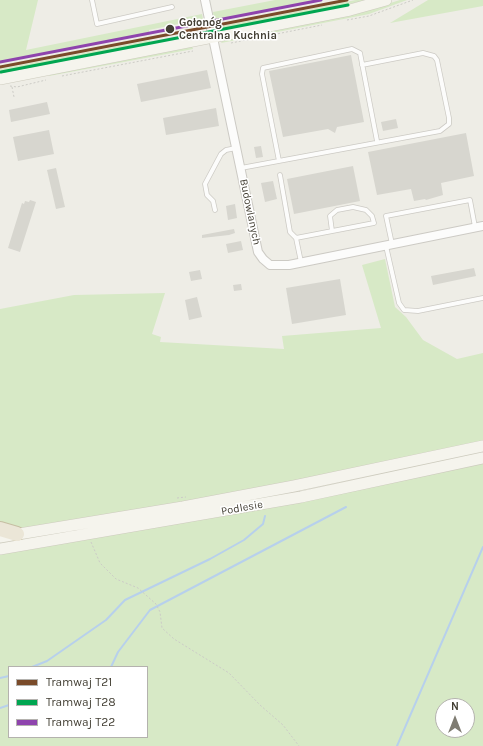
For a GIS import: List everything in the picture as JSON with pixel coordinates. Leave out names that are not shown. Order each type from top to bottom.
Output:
[{"type":"highway","points":[[0,529],[17,534]]},
{"type":"street","name":"Budowlanych","points":[[205,0],[258,252],[263,260],[278,266],[301,263],[479,227]]},
{"type":"street","points":[[0,79],[350,10],[386,0]]},
{"type":"street","name":"Podlesie","points":[[0,536],[279,489],[483,446]]},
{"type":"street","name":"Podlesie","points":[[0,549],[294,498],[483,458]]},
{"type":"lane","points":[[92,0],[96,24],[172,7]]},
{"type":"lane","points":[[279,161],[262,74],[263,68],[352,49],[360,53],[377,141]]},
{"type":"lane","points":[[241,168],[440,130],[449,124],[437,60],[434,56],[424,53],[362,66]]},
{"type":"lane","points":[[215,210],[213,201],[207,195],[205,184],[220,154],[226,150],[237,148]]},
{"type":"lane","points":[[280,175],[290,232],[296,238],[301,263]]},
{"type":"lane","points":[[479,227],[470,200],[386,216],[389,245],[399,302],[404,310],[418,311],[483,298]]},
{"type":"lane","points":[[296,238],[374,223],[372,216],[366,210],[348,207],[337,210],[330,216],[332,231]]},
{"type":"path","points":[[60,77],[179,55],[195,50]]},
{"type":"path","points":[[8,86],[38,82],[48,79]]},
{"type":"path","points":[[12,86],[14,97]]},
{"type":"path","points":[[172,499],[187,497]]},
{"type":"path","points":[[90,541],[100,563],[116,580],[138,588],[156,604],[160,612],[162,628],[174,639],[229,673],[260,705],[283,725],[299,746]]},
{"type":"green space","points":[[0,0],[38,0],[26,50],[202,14],[203,19],[149,30],[149,34],[0,62]]},
{"type":"green space","points":[[275,0],[321,0],[214,21],[213,12]]},
{"type":"green space","points":[[356,0],[369,0],[222,30],[219,30],[216,27]]},
{"type":"green space","points":[[400,0],[407,0],[369,14],[221,43],[223,40],[356,14]]},
{"type":"green space","points":[[428,0],[483,0],[483,6],[390,23]]},
{"type":"green space","points":[[150,40],[151,44],[0,74],[0,69]]},
{"type":"green space","points":[[192,46],[193,49],[49,76],[52,73]]},
{"type":"green space","points":[[385,259],[395,307],[406,317],[423,340],[457,359],[483,353],[483,442],[301,481],[25,529],[0,526],[0,309],[74,295],[165,293],[152,334],[161,337],[160,342],[284,349],[282,336],[381,328],[362,265]]},
{"type":"green space","points":[[483,462],[483,746],[0,746],[0,553]]},
{"type":"building","points":[[351,55],[364,122],[337,127],[335,133],[328,129],[283,137],[269,71]]},
{"type":"building","points":[[207,70],[211,88],[141,102],[137,84]]},
{"type":"building","points":[[47,102],[50,114],[11,122],[9,110]]},
{"type":"building","points":[[216,108],[219,126],[166,135],[163,118]]},
{"type":"building","points":[[396,119],[398,128],[383,131],[381,122]]},
{"type":"building","points":[[49,130],[54,154],[18,161],[13,137]]},
{"type":"building","points":[[466,133],[474,176],[441,183],[443,195],[426,200],[414,201],[411,189],[377,195],[368,152]]},
{"type":"building","points":[[261,146],[263,157],[256,158],[254,147]]},
{"type":"building","points":[[353,166],[360,201],[294,214],[287,179]]},
{"type":"building","points":[[56,168],[65,207],[56,209],[47,170]]},
{"type":"building","points":[[273,181],[277,199],[265,202],[261,183]]},
{"type":"building","points":[[30,200],[36,202],[20,252],[8,248],[22,203],[24,204],[25,201],[29,202]]},
{"type":"building","points":[[235,204],[237,218],[228,220],[226,206]]},
{"type":"building","points":[[234,229],[235,233],[229,235],[202,238],[202,235]]},
{"type":"building","points":[[241,241],[243,250],[228,253],[226,244]]},
{"type":"building","points":[[474,268],[476,276],[433,285],[431,276]]},
{"type":"building","points":[[200,270],[202,279],[191,281],[189,272]]},
{"type":"building","points":[[340,279],[346,315],[292,324],[286,288]]},
{"type":"building","points":[[241,284],[242,290],[234,291],[233,285]]},
{"type":"building","points":[[197,297],[202,317],[189,320],[185,300]]},
{"type":"waterway","points":[[111,666],[118,652],[150,610],[346,507]]},
{"type":"waterway","points":[[34,666],[47,661],[106,620],[125,600],[210,559],[244,540],[263,524],[265,516]]},
{"type":"waterway","points":[[397,746],[483,547]]},
{"type":"waterway","points":[[0,678],[8,676]]},
{"type":"waterway","points":[[0,708],[8,705]]},
{"type":"tram line","name":"T22","points":[[0,62],[321,0]]},
{"type":"tram line","name":"T21","points":[[0,67],[347,0]]},
{"type":"tram line","name":"T28","points":[[1,72],[348,5]]},
{"type":"place","name":"Gołonóg Centralna Kuchnia","points":[[170,29]]}]
